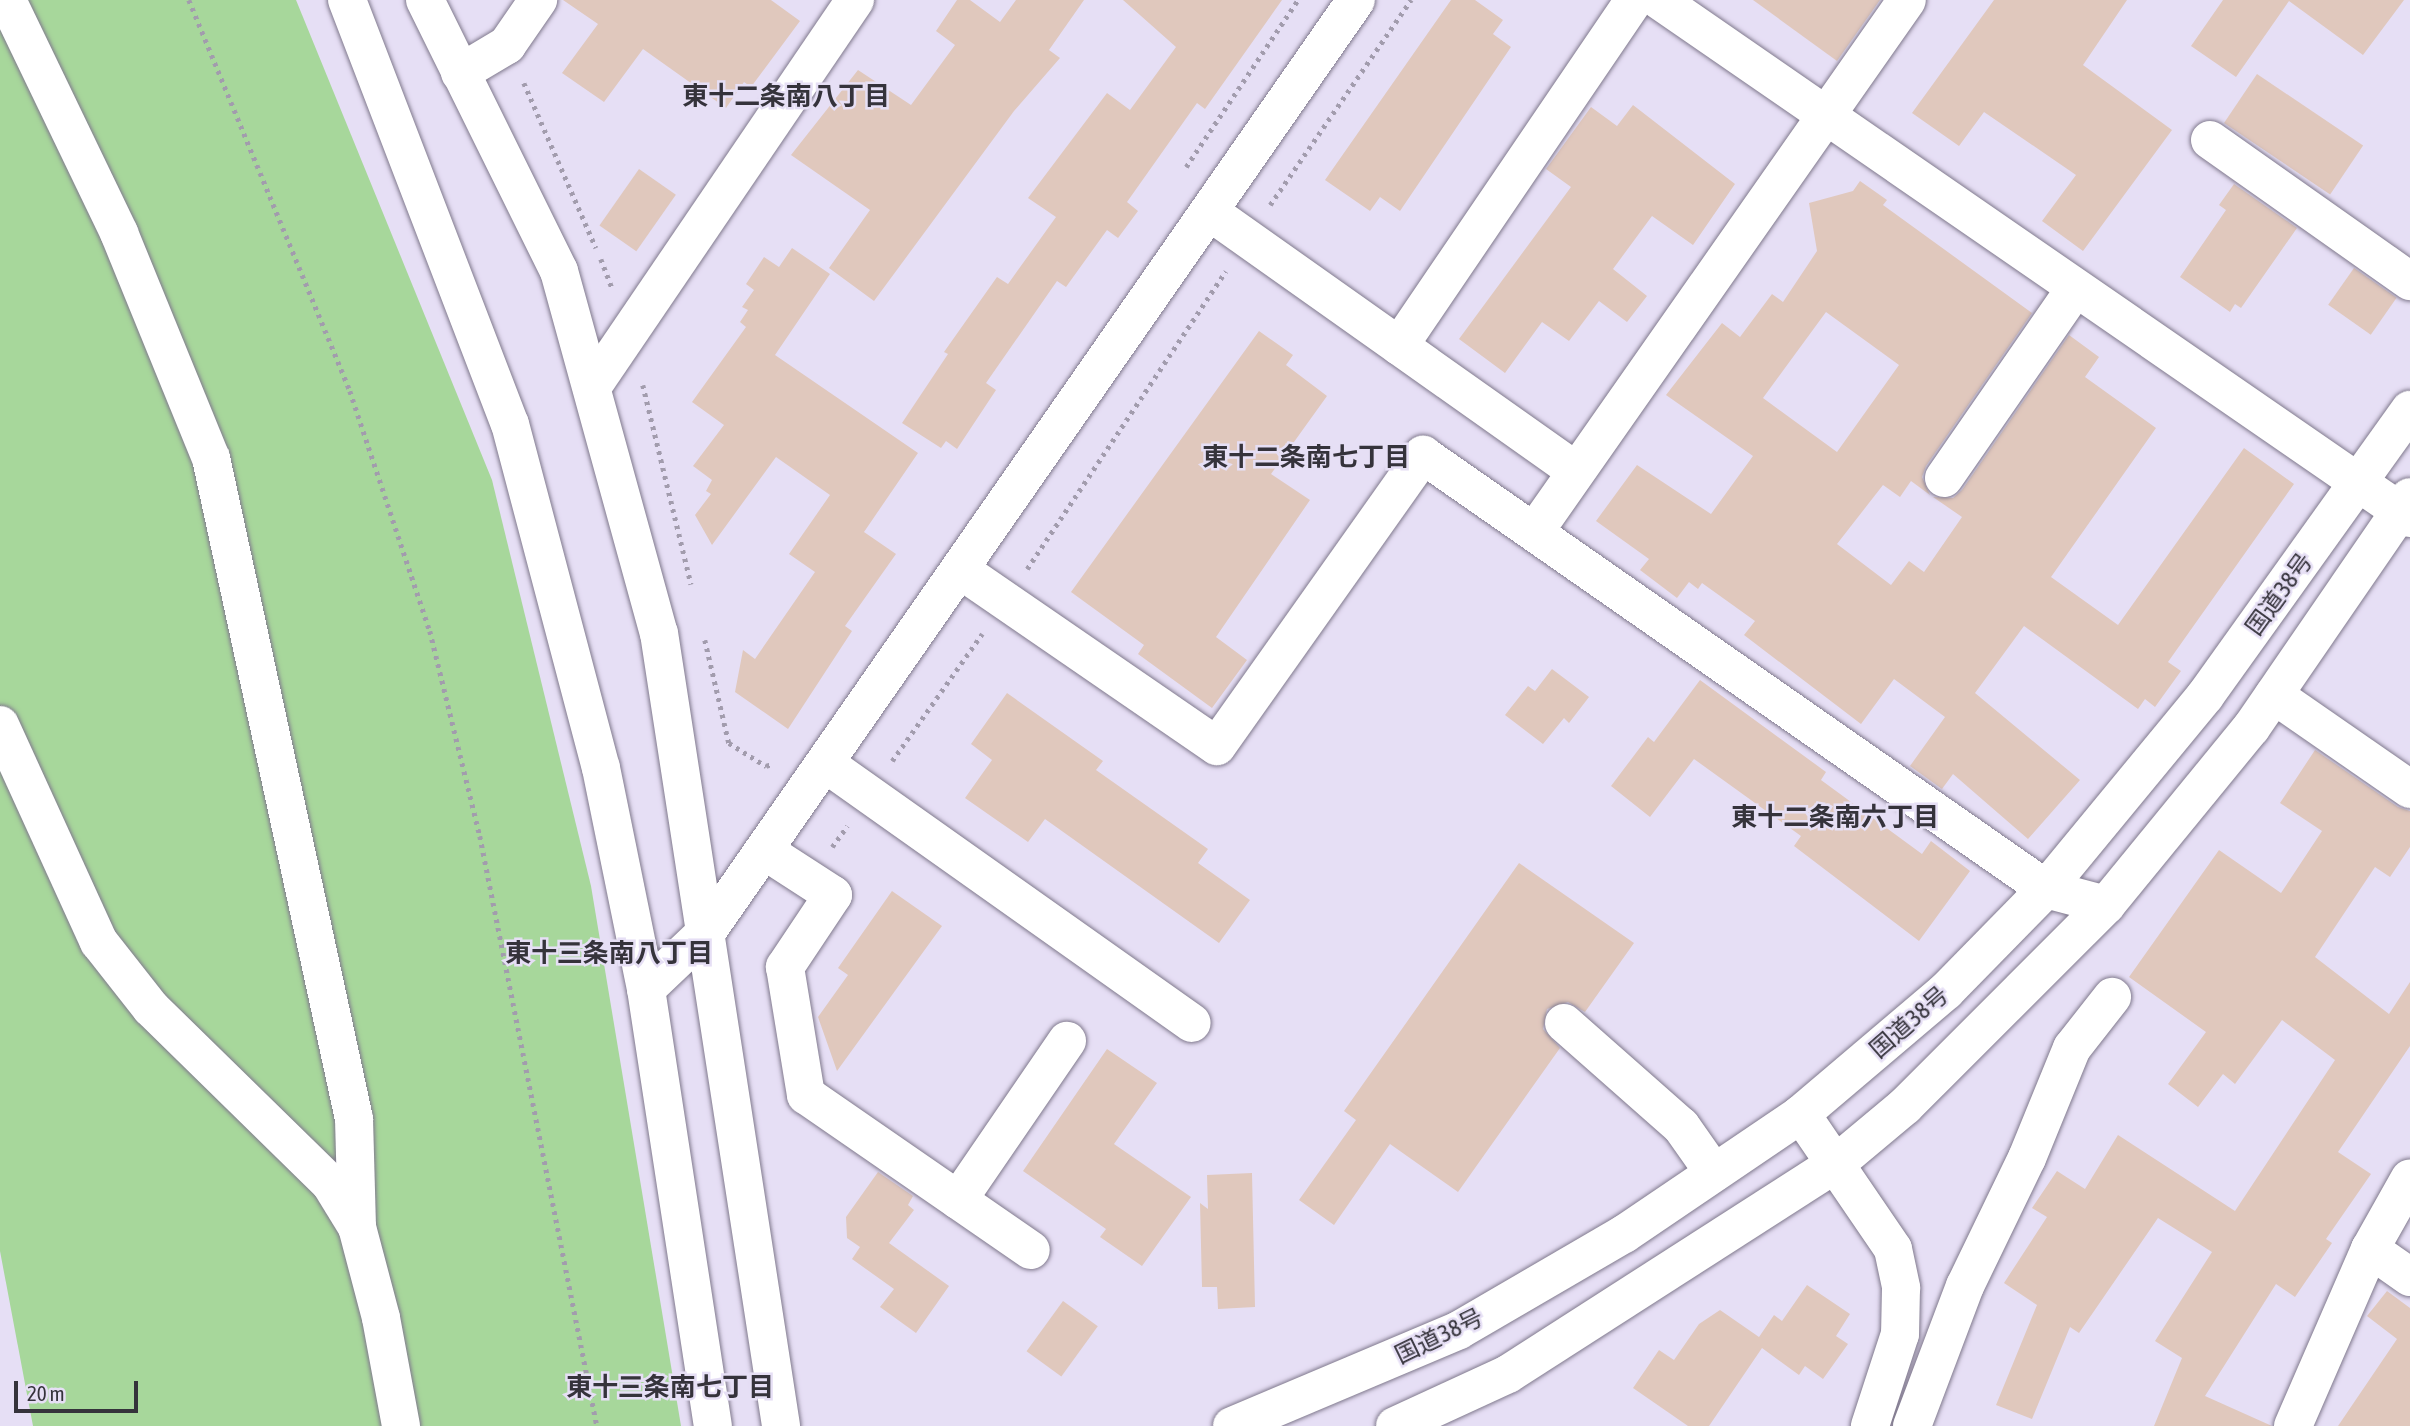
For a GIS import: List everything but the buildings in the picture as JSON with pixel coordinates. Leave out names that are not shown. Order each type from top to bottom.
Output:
[{"type":"main road","points":[[7,0],[119,233],[211,458],[354,1119],[357,1227],[381,1318],[401,1426]]},
{"type":"main road","points":[[347,0],[510,424],[601,768],[646,989],[713,1426]]},
{"type":"main road","points":[[425,0],[559,271],[659,633],[708,930],[781,1426]]},
{"type":"main road","points":[[460,73],[507,45],[538,0]]},
{"type":"main road","points":[[592,387],[855,0]]},
{"type":"main road","points":[[646,989],[708,930],[962,571],[1356,0]]},
{"type":"main road","points":[[1399,346],[1634,0]]},
{"type":"main road","points":[[1395,1426],[1508,1374],[1838,1162],[1905,1106],[2106,905],[2274,695],[2407,509],[2359,484],[1659,0]]},
{"type":"main road","points":[[1535,531],[1907,0]]},
{"type":"main road","points":[[2210,141],[2410,281]]},
{"type":"main road","points":[[1210,212],[1576,471]]},
{"type":"main road","points":[[1944,478],[2075,289]]},
{"type":"main road","name":"国道38号","points":[[1232,1426],[1459,1330],[1624,1234],[1801,1114],[1946,990],[2046,889],[2205,696],[2410,410]]},
{"type":"main road","points":[[962,571],[1217,746],[1423,455],[2046,889],[2106,905]]},
{"type":"main road","points":[[2274,695],[2410,789]]},
{"type":"main road","points":[[0,725],[99,942],[151,1008],[330,1183],[357,1227]]},
{"type":"main road","points":[[826,764],[1192,1023]]},
{"type":"main road","points":[[765,850],[834,895],[785,967],[806,1096],[1031,1250]]},
{"type":"main road","points":[[1912,1426],[1965,1286],[2027,1158],[2072,1048],[2112,997]]},
{"type":"main road","points":[[1564,1023],[1681,1126],[1714,1173]]},
{"type":"main road","points":[[958,1200],[1067,1041]]},
{"type":"main road","points":[[1801,1114],[1838,1162],[1893,1248],[1901,1287],[1900,1335],[1870,1426]]},
{"type":"main road","points":[[2292,1426],[2370,1249],[2410,1178]]},
{"type":"main road","points":[[2370,1249],[2410,1277]]},
{"type":"path","points":[[189,0],[350,391],[430,631],[480,836],[597,1426]]},
{"type":"path","points":[[1182,173],[1298,0]]},
{"type":"path","points":[[810,878],[1006,601],[1247,238],[1411,0]]},
{"type":"path","points":[[507,45],[631,332],[694,597]]},
{"type":"path","points":[[704,637],[729,743],[766,766],[777,763]]},
{"type":"green space","points":[[0,0],[296,0],[492,480],[591,886],[681,1426],[33,1426],[0,1251]]},
{"type":"district","name":"東十二条南八丁目","points":[[786,97]]},
{"type":"district","name":"東十二条南七丁目","points":[[1306,458]]},
{"type":"district","name":"東十二条南六丁目","points":[[1835,818]]},
{"type":"district","name":"東十三条南八丁目","points":[[609,954]]},
{"type":"district","name":"東十三条南七丁目","points":[[670,1388]]}]
